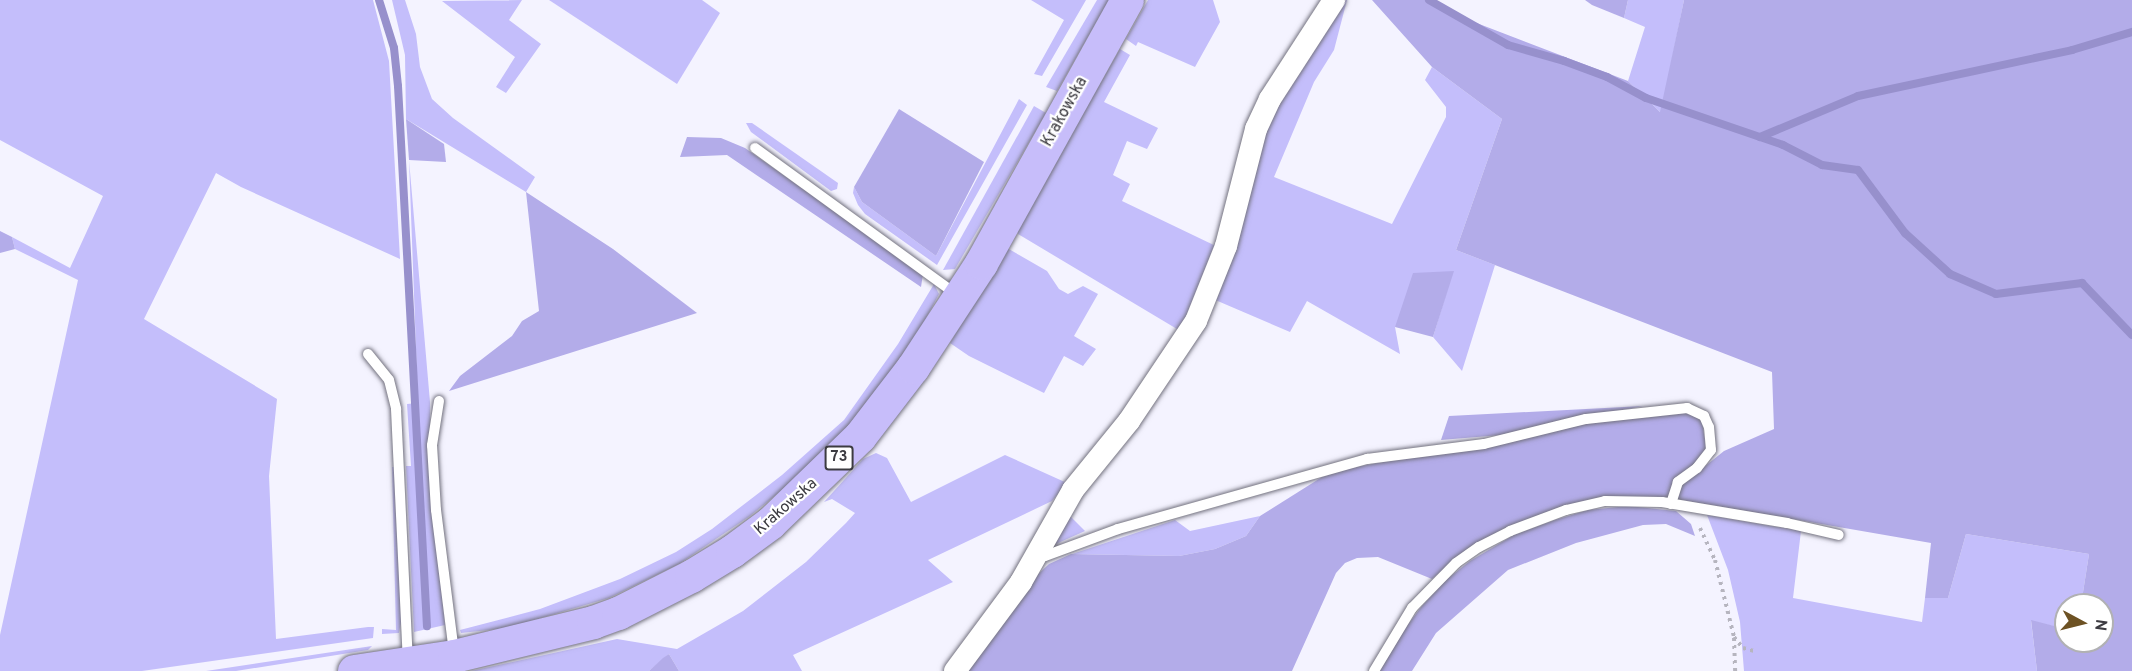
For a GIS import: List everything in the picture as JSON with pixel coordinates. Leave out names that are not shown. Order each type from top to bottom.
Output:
[{"type":"main road","name":"Krakowska","points":[[354,671],[454,656],[593,622],[662,591],[732,551],[805,492],[860,436],[913,367],[981,263],[1127,0]]},
{"type":"street","points":[[955,671],[1021,582],[1073,490],[1129,421],[1196,321],[1226,246],[1256,129],[1270,99],[1334,0]]},
{"type":"lane","points":[[755,148],[958,296]]},
{"type":"lane","points":[[368,354],[389,380],[396,409],[408,663]]},
{"type":"lane","points":[[439,401],[432,445],[436,510],[454,656]]},
{"type":"lane","points":[[1036,555],[1045,556],[1108,532],[1367,459],[1484,444],[1587,419],[1687,408],[1698,411],[1704,416],[1709,427],[1711,450],[1697,468],[1678,482],[1671,504]]},
{"type":"lane","points":[[1374,671],[1412,608],[1456,563],[1479,547],[1537,519],[1605,501],[1671,504],[1787,523],[1839,535]]},
{"type":"path","points":[[1695,507],[1698,523],[1715,560],[1723,585],[1734,637],[1735,671]]},
{"type":"path","points":[[1734,637],[1743,648],[1754,651]]},
{"type":"shaded area","points":[[0,0],[373,0],[389,61],[400,259],[241,187],[216,173],[144,319],[277,399],[269,476],[276,639],[368,627],[374,627],[373,638],[142,671],[0,671],[0,635],[78,280],[15,249],[12,237],[70,268],[103,196],[0,140]]},
{"type":"shaded area","points":[[392,0],[405,0],[416,34],[420,67],[432,99],[453,118],[535,177],[526,192],[406,119],[405,55]]},
{"type":"shaded area","points":[[522,0],[509,20],[541,44],[506,93],[496,87],[515,57],[442,1]]},
{"type":"shaded area","points":[[549,0],[702,0],[720,13],[677,84]]},
{"type":"shaded area","points":[[1031,0],[1086,0],[1042,76],[1034,74],[1064,20]]},
{"type":"shaded area","points":[[1097,0],[1109,0],[1057,91],[1046,87]]},
{"type":"shaded area","points":[[1148,0],[1213,0],[1220,22],[1195,67],[1138,42],[1136,46],[1126,39]]},
{"type":"shaded area","points":[[1339,0],[1347,0],[1334,50],[1314,82],[1274,177],[1392,224],[1446,117],[1446,107],[1425,80],[1432,67],[1502,119],[1456,250],[1495,265],[1462,371],[1433,337],[1453,271],[1395,327],[1400,354],[1307,301],[1290,332],[1213,299],[1262,129]]},
{"type":"shaded area","points":[[1372,0],[1435,0],[1474,22],[1628,81],[1660,112],[1684,0],[2132,0],[2132,671],[2037,671],[2031,620],[2054,626],[2054,653],[2114,653],[2114,593],[2083,593],[2089,554],[1966,534],[1948,598],[1925,598],[1931,543],[1676,499],[1683,484],[1724,451],[1774,429],[1772,372],[1456,250],[1502,119],[1432,67]]},
{"type":"shaded area","points":[[1585,0],[1628,0],[1624,18]]},
{"type":"shaded area","points":[[1628,0],[1684,0],[1661,113],[1628,81],[1645,27],[1624,18]]},
{"type":"shaded area","points":[[1120,49],[1130,55],[1104,102],[1158,128],[1147,149],[1127,141],[1113,175],[1130,184],[1122,201],[1220,248],[1182,332],[1018,234],[1017,228]]},
{"type":"shaded area","points":[[1019,99],[1027,105],[937,265],[865,214],[858,205],[853,193],[854,187],[862,202],[936,256]]},
{"type":"shaded area","points":[[1034,106],[1046,113],[955,269],[943,270]]},
{"type":"shaded area","points":[[899,109],[984,162],[936,256],[862,202],[854,187]]},
{"type":"shaded area","points":[[406,119],[444,144],[446,162],[409,160]]},
{"type":"shaded area","points":[[746,123],[752,123],[838,183],[837,189],[831,191],[751,132]]},
{"type":"shaded area","points":[[687,137],[721,138],[745,148],[923,274],[921,287],[727,155],[680,157]]},
{"type":"shaded area","points":[[409,160],[430,402],[430,480],[445,625],[414,632],[406,466],[411,466],[407,404],[418,403]]},
{"type":"shaded area","points":[[526,192],[613,249],[697,313],[449,391],[460,376],[512,336],[522,321],[539,311]]},
{"type":"shaded area","points":[[0,231],[12,237],[15,249],[0,253]]},
{"type":"shaded area","points":[[1007,248],[1047,271],[1059,289],[1068,294],[1083,286],[1098,294],[1074,336],[1096,349],[1083,366],[1064,356],[1044,393],[969,356],[950,343]]},
{"type":"shaded area","points":[[1454,271],[1433,337],[1395,327],[1413,273]]},
{"type":"shaded area","points":[[934,284],[939,294],[923,324],[892,370],[841,435],[788,485],[750,516],[679,564],[609,598],[507,628],[461,633],[460,630],[540,609],[620,579],[676,552],[712,529],[782,475],[844,420],[898,344]]},
{"type":"shaded area","points":[[1643,406],[1501,435],[1441,440],[1449,416]]},
{"type":"shaded area","points":[[1689,412],[1702,421],[1706,448],[1668,498],[1622,497],[1507,528],[1466,550],[1432,579],[1378,557],[1357,558],[1345,563],[1336,573],[1292,671],[961,671],[1034,578],[1049,564],[1071,554],[1179,556],[1215,549],[1246,536],[1260,516],[1322,477],[1351,468],[1592,423]]},
{"type":"shaded area","points":[[876,453],[887,458],[911,502],[1005,455],[1067,483],[1052,501],[928,560],[953,582],[793,655],[802,671],[679,671],[669,654],[649,671],[471,671],[617,639],[677,649],[743,611],[806,562],[846,523],[855,513],[832,499],[824,502],[863,459]]},
{"type":"shaded area","points":[[392,467],[397,467],[401,622],[399,633],[382,634],[382,629],[396,630]]},
{"type":"shaded area","points":[[1628,506],[1676,511],[1691,524],[1695,536],[1666,524],[1643,525],[1576,543],[1508,570],[1436,633],[1412,671],[1380,671],[1397,639],[1422,606],[1446,580],[1470,561],[1514,535],[1555,520],[1588,510]]},
{"type":"shaded area","points":[[1066,512],[1085,531],[1047,548]]},
{"type":"shaded area","points":[[1707,515],[1801,531],[1793,598],[1922,622],[1925,598],[1948,598],[1966,534],[2089,554],[2083,593],[2054,593],[2054,626],[2031,621],[2037,671],[1744,671],[1740,622],[1728,570]]},
{"type":"shaded area","points":[[1260,516],[1246,536],[1215,549],[1179,556],[1072,554],[1175,520],[1190,531]]},
{"type":"shaded area","points":[[372,646],[368,650],[236,671],[206,671]]},
{"type":"shaded area","points":[[669,654],[679,671],[649,671],[663,658]]},
{"type":"waterway","points":[[379,0],[394,48],[398,86],[427,626]]},
{"type":"waterway","points":[[1429,0],[1508,45],[1564,61],[1607,77],[1646,98],[1783,145],[1822,165],[1858,170],[1905,233],[1950,274],[1996,294],[2082,283],[2132,335]]},
{"type":"waterway","points":[[1760,137],[1858,96],[2072,50],[2132,32]]}]
